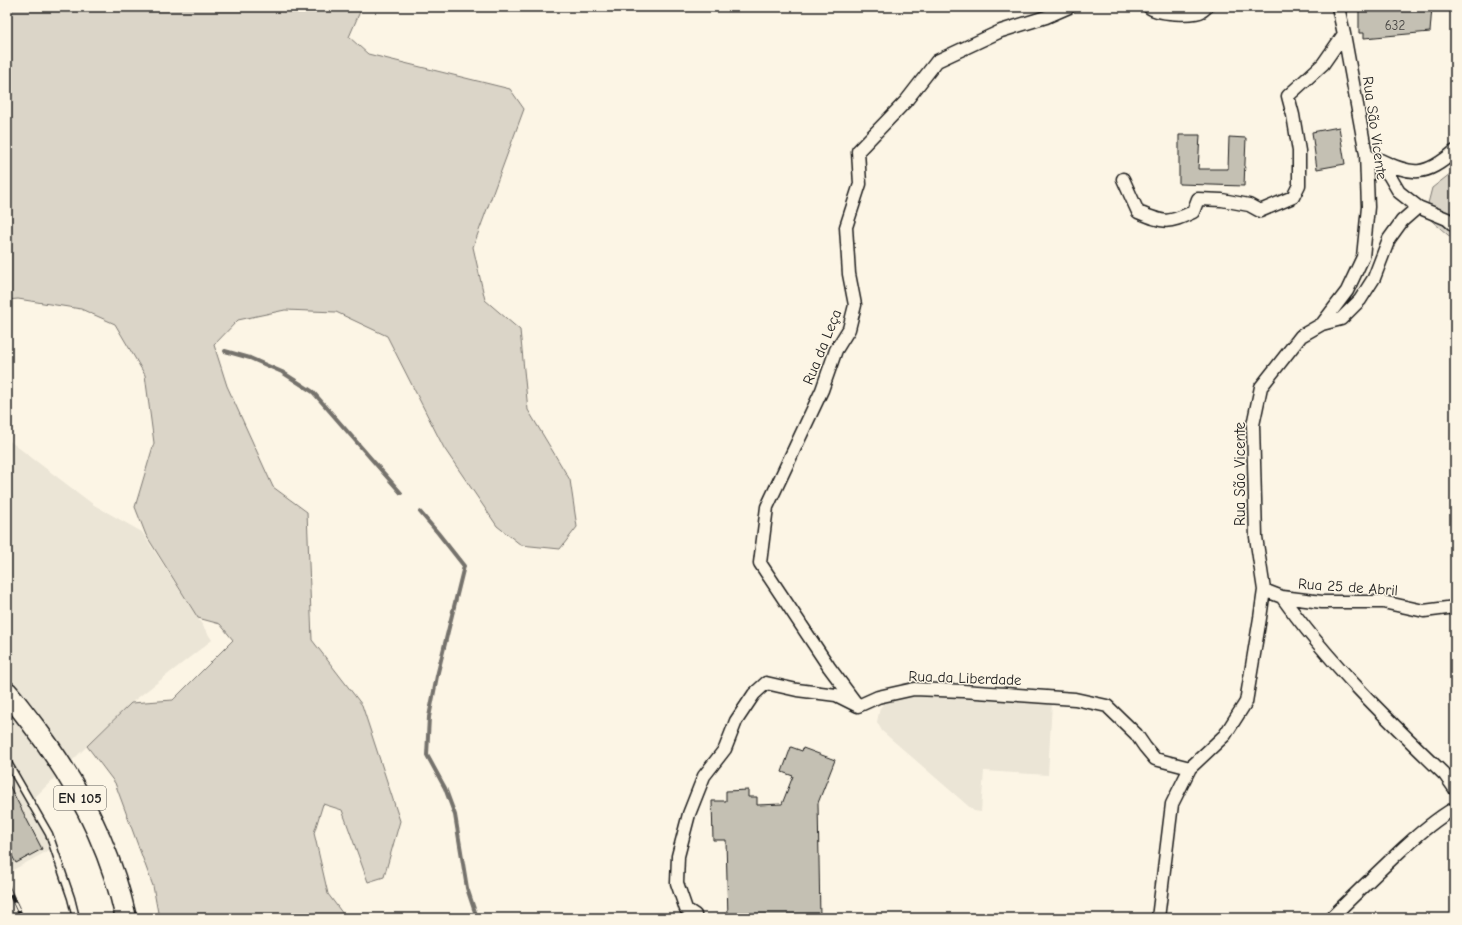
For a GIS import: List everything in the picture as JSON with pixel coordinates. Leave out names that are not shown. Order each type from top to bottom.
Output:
[{"type":"main road","name":"EN 105","points":[[7,692],[44,740],[69,777],[96,829],[111,869],[126,918]]},
{"type":"street","name":"Rua da Leça","points":[[858,706],[829,667],[760,563],[767,507],[822,390],[836,350],[849,329],[854,311],[855,305],[849,274],[846,227],[860,184],[858,151],[906,101],[937,61],[1001,31],[1046,17],[1070,7]]},
{"type":"street","points":[[1148,7],[1151,10],[1170,14],[1202,12],[1207,7]]},
{"type":"street","name":"Rua São Vicente","points":[[1190,768],[1225,735],[1246,702],[1264,590],[1256,537],[1253,425],[1261,387],[1301,336],[1322,324],[1347,291],[1363,257],[1368,207],[1366,154],[1338,7]]},
{"type":"street","points":[[1123,178],[1138,212],[1158,220],[1174,221],[1193,212],[1198,199],[1222,200],[1249,204],[1260,211],[1293,197],[1299,185],[1299,150],[1288,96],[1323,64],[1344,34]]},
{"type":"street","points":[[1366,154],[1397,168],[1415,172],[1428,170],[1444,161],[1455,151]]},
{"type":"street","points":[[1366,154],[1389,175],[1399,192],[1418,207],[1447,219],[1455,226]]},
{"type":"street","points":[[1322,324],[1341,319],[1360,300],[1374,278],[1389,239],[1402,221],[1418,207]]},
{"type":"street","name":"Rua 25 de Abril","points":[[1264,590],[1282,597],[1322,602],[1382,602],[1424,611],[1455,607]]},
{"type":"street","points":[[1282,597],[1303,626],[1350,681],[1445,775],[1455,789]]},
{"type":"street","points":[[695,915],[686,909],[677,882],[678,856],[689,814],[704,776],[726,749],[736,721],[754,694],[766,683],[797,690],[836,695],[858,706]]},
{"type":"street","name":"Rua da Liberdade","points":[[858,706],[878,697],[914,689],[1075,699],[1107,706],[1136,734],[1155,759],[1190,768]]},
{"type":"street","points":[[1158,918],[1172,804],[1190,768]]},
{"type":"street","points":[[1331,918],[1409,843],[1442,815],[1455,808]]},
{"type":"lane","points":[[7,761],[49,834],[71,898],[76,918]]},
{"type":"shaded area","points":[[7,7],[362,7],[349,37],[368,54],[510,89],[524,109],[473,247],[485,300],[520,330],[528,410],[570,480],[577,527],[560,549],[521,545],[497,526],[444,448],[387,336],[336,312],[285,310],[238,320],[214,345],[227,386],[273,487],[307,512],[312,640],[362,705],[400,821],[384,877],[368,882],[342,810],[323,804],[314,833],[328,894],[346,918],[159,918],[153,886],[115,783],[87,746],[131,703],[173,700],[233,640],[220,624],[198,618],[146,535],[135,507],[154,443],[145,375],[115,324],[81,309],[18,299],[7,300]]},
{"type":"shaded area","points":[[1455,170],[1455,241],[1425,215],[1432,188]]},
{"type":"shaded area","points":[[7,439],[94,505],[142,532],[212,640],[131,703],[29,803],[51,849],[13,870],[7,863]]},
{"type":"shaded area","points":[[913,694],[1052,702],[1048,775],[984,771],[981,812],[974,811],[882,731],[877,722],[880,708],[885,702]]},
{"type":"building","points":[[1359,7],[1432,7],[1430,32],[1364,38],[1364,33],[1359,33]]},
{"type":"building","points":[[1339,127],[1345,164],[1317,169],[1312,132]]},
{"type":"building","points":[[1179,135],[1200,135],[1198,169],[1228,169],[1229,137],[1246,138],[1244,186],[1179,184]]},
{"type":"building","points":[[791,747],[802,751],[803,748],[835,760],[818,803],[820,918],[728,918],[726,840],[713,840],[712,801],[726,801],[726,791],[748,790],[748,797],[757,797],[757,805],[782,804],[793,776],[782,772]]},
{"type":"building","points":[[7,781],[42,849],[16,863],[7,847]]},
{"type":"waterway","points":[[225,351],[250,358],[282,372],[313,392],[401,493]]},
{"type":"waterway","points":[[420,512],[464,566],[437,676],[429,717],[427,755],[445,788],[455,815],[467,888],[477,918]]},
{"type":"railway","points":[[7,886],[22,918]]}]
